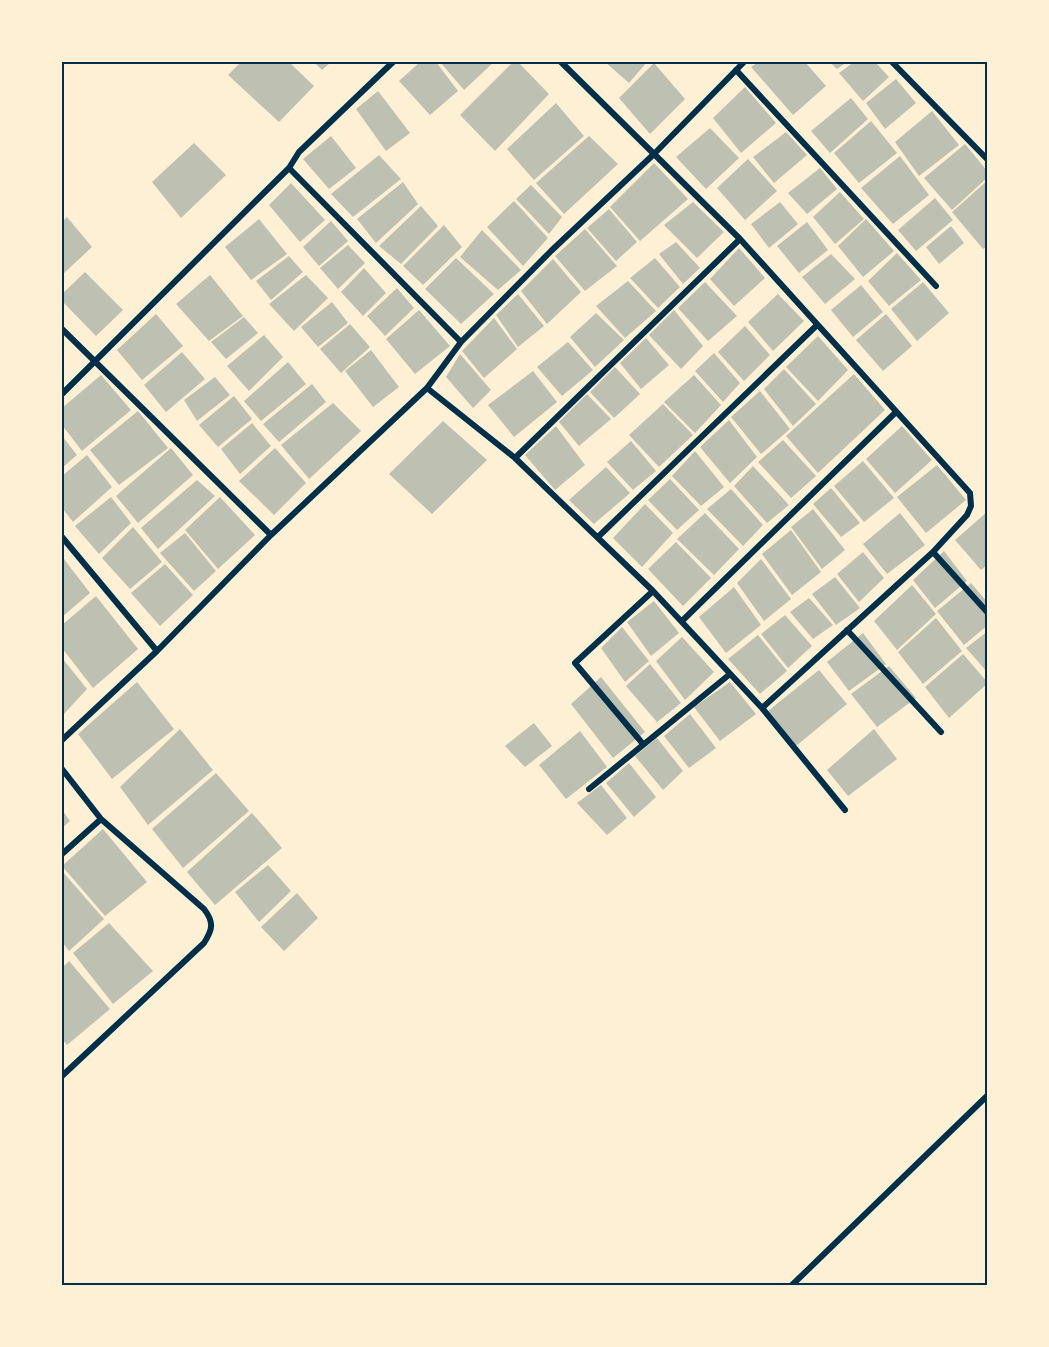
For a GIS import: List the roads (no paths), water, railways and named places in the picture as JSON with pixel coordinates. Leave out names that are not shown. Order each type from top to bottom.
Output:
[{"type":"street","points":[[62,393],[289,168],[299,152],[393,62]]},
{"type":"street","points":[[561,62],[740,239],[970,494],[971,506],[967,515],[933,552],[762,708]]},
{"type":"street","points":[[62,740],[157,651],[271,535],[427,388],[461,342],[551,251],[654,154],[744,62]]},
{"type":"street","points":[[892,62],[987,160]]},
{"type":"street","points":[[736,70],[936,286]]},
{"type":"street","points":[[289,168],[461,342]]},
{"type":"street","points":[[515,458],[740,239]]},
{"type":"street","points":[[598,537],[817,326]]},
{"type":"street","points":[[62,329],[271,535]]},
{"type":"street","points":[[427,388],[515,458],[682,621],[762,708],[845,810]]},
{"type":"street","points":[[682,621],[895,413]]},
{"type":"street","points":[[62,537],[157,651]]},
{"type":"street","points":[[933,552],[987,613]]},
{"type":"street","points":[[643,744],[575,663],[652,591]]},
{"type":"street","points":[[847,630],[941,732]]},
{"type":"street","points":[[589,789],[730,674]]},
{"type":"street","points":[[62,769],[101,819],[204,909],[212,919],[212,931],[204,943],[62,1076]]},
{"type":"street","points":[[62,855],[101,819]]},
{"type":"street","points":[[791,1286],[987,1095]]}]
